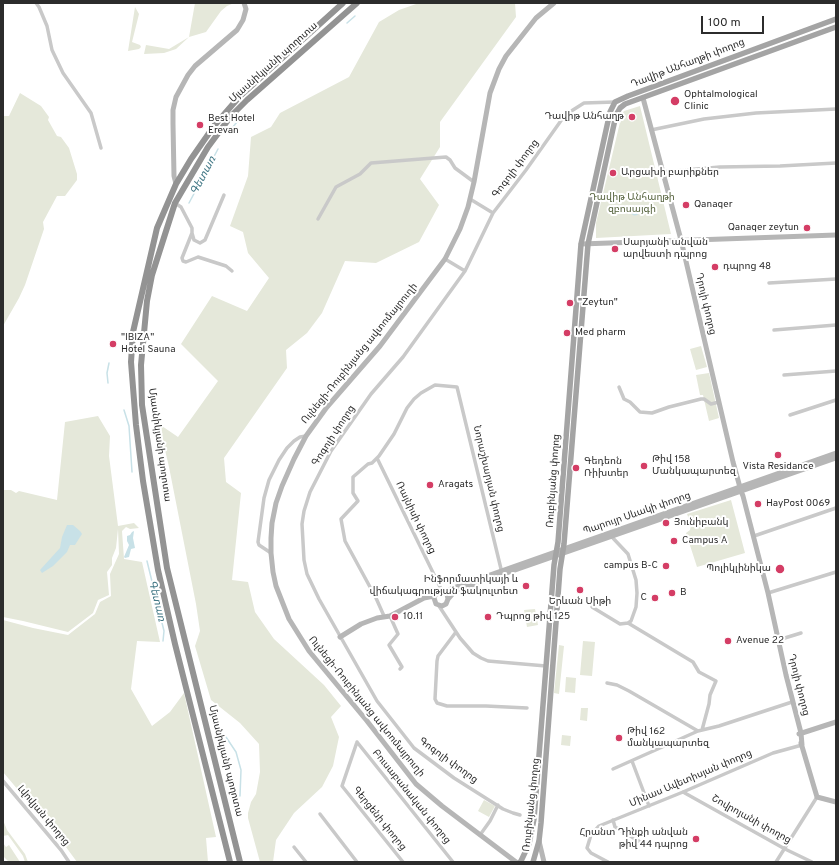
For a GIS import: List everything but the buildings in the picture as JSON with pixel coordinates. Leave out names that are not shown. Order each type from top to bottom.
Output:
[{"type":"highway","name":"Մյասնիկյանի պողոտա","points":[[230,862],[175,644],[158,570],[143,481],[133,402],[131,362],[133,332],[157,228],[176,184],[194,154],[226,111],[262,75],[343,3]]},
{"type":"highway","name":"Մյասնիկյանի պողոտա","points":[[240,862],[167,568],[142,405],[141,365],[147,301],[152,275],[175,202],[198,162],[220,130],[247,100],[356,3]]},
{"type":"main road","name":"Դավիթ Անհաղթի փողոց","points":[[615,102],[836,19]]},
{"type":"main road","name":"Դավիթ Անհաղթի փողոց","points":[[620,108],[771,50],[836,27]]},
{"type":"main road","points":[[786,37],[788,45]]},
{"type":"main road","points":[[769,44],[771,50]]},
{"type":"main road","name":"Ռուբինյանց փողոց","points":[[534,862],[539,841],[560,569],[559,552],[581,244],[609,117],[615,102]]},
{"type":"main road","name":"Ռուբինյանց փողոց","points":[[521,862],[529,844],[534,819],[546,666],[559,552],[588,244],[614,120],[620,108]]},
{"type":"street","points":[[36,3],[47,26],[52,50],[63,73],[91,113],[101,148]]},
{"type":"street","points":[[176,184],[174,176],[173,110],[176,98],[195,66],[237,30],[244,20],[246,9],[244,3]]},
{"type":"street","name":"Ուլնեցի-Ռուբինյանց ավտոմայրուղի","points":[[521,862],[508,856],[416,784],[367,721],[309,651],[289,619],[273,572],[271,553],[272,523],[276,504],[288,472],[306,436],[327,407],[384,340],[445,259],[460,229],[470,198],[490,93],[499,69],[506,56],[536,18],[554,3]]},
{"type":"street","name":"Դրոյի փողոց","points":[[643,98],[681,240],[791,702],[817,797]]},
{"type":"street","name":"Գոգոլի փողոց","points":[[520,815],[498,805],[454,778],[414,748],[377,701],[340,637],[307,574],[304,560],[302,524],[304,511],[310,492],[331,451],[371,394],[403,357],[465,270],[493,213],[565,115],[584,103],[615,102]]},
{"type":"street","points":[[651,130],[704,119],[756,113],[836,109]]},
{"type":"street","points":[[318,219],[336,187],[360,174],[371,163],[446,157],[455,168],[474,182]]},
{"type":"street","points":[[662,172],[720,167],[836,163]]},
{"type":"street","points":[[175,202],[181,208],[192,228],[194,240],[200,243],[205,240],[224,194]]},
{"type":"street","points":[[470,198],[493,213]]},
{"type":"street","points":[[192,233],[182,258],[183,261],[186,262],[198,257],[226,266],[232,271]]},
{"type":"street","points":[[581,244],[836,235]]},
{"type":"street","points":[[445,259],[465,270]]},
{"type":"street","points":[[769,283],[836,279]]},
{"type":"street","points":[[774,330],[836,325]]},
{"type":"street","points":[[784,375],[836,371]]},
{"type":"street","name":"Նորաշխարյան փողոց","points":[[377,458],[394,434],[407,408],[421,392],[435,385],[457,387],[501,573]]},
{"type":"street","points":[[619,387],[624,399],[630,402],[640,412],[652,413],[701,399],[704,399],[711,404],[719,402]]},
{"type":"street","points":[[790,416],[836,400]]},
{"type":"street","points":[[271,553],[259,546],[258,542],[264,498],[269,480],[278,460],[287,448],[300,437],[306,436]]},
{"type":"street","name":"Պարույր Սևակի փողոց","points":[[559,552],[611,536],[836,453]]},
{"type":"street","points":[[377,458],[353,477],[353,494],[358,501],[341,519],[345,541],[376,598],[398,634],[389,645],[402,667],[400,669]]},
{"type":"street","name":"Ռայնիսի փողոց","points":[[377,458],[438,584],[439,594]]},
{"type":"street","name":"Պարույր Սևակի փողոց","points":[[442,605],[455,591],[501,573],[740,489],[836,458]]},
{"type":"street","name":"Դրոյի փողոց","points":[[740,489],[754,536],[768,593],[777,641]]},
{"type":"street","points":[[754,536],[836,508]]},
{"type":"street","points":[[611,536],[628,554],[636,580],[638,593],[636,607],[631,621],[628,623]]},
{"type":"street","points":[[768,593],[836,572]]},
{"type":"street","name":"Պարույր Սևակի փողոց","points":[[439,594],[501,573]]},
{"type":"street","points":[[340,637],[361,624],[387,616],[427,598],[439,594],[448,599]]},
{"type":"street","points":[[439,594],[445,615],[456,632],[473,653],[488,661],[546,666]]},
{"type":"street","points":[[592,607],[620,624],[628,623],[693,662],[699,672],[716,681],[710,695],[710,704],[700,731]]},
{"type":"street","points":[[456,632],[438,656],[435,700],[447,706],[527,708]]},
{"type":"street","points":[[777,641],[801,633]]},
{"type":"street","points":[[608,683],[617,685],[629,691],[700,731]]},
{"type":"street","points":[[614,769],[700,731],[791,702]]},
{"type":"street","points":[[800,734],[836,722]]},
{"type":"street","name":"Գերցենի փողոց","points":[[357,742],[342,786],[403,862]]},
{"type":"street","name":"Բուսաբանական փողոց","points":[[357,742],[453,862]]},
{"type":"street","name":"Մինաս Ավետիսյան փողոց","points":[[608,862],[591,853],[587,848],[591,835],[599,826],[773,753],[802,745]]},
{"type":"street","points":[[632,760],[649,806]]},
{"type":"street","name":"Լվովյան փողոց","points":[[3,782],[69,862]]},
{"type":"street","name":"Շովրոյանի փողոց","points":[[683,792],[812,862]]},
{"type":"street","points":[[776,862],[817,797],[836,802]]},
{"type":"street","points":[[480,835],[490,821],[498,805]]},
{"type":"street","points":[[320,814],[357,862]]},
{"type":"street","points":[[613,820],[615,827],[642,843]]},
{"type":"street","points":[[539,841],[544,862]]},
{"type":"street","points":[[294,847],[306,862]]},
{"type":"green space","points":[[195,3],[234,3],[221,11],[206,32],[189,37]]},
{"type":"green space","points":[[419,3],[515,3],[516,17],[440,122],[440,147],[420,179],[439,205],[419,242],[376,263],[345,261],[322,313],[307,333],[286,350],[287,368],[224,458],[226,482],[241,493],[232,580],[248,582],[255,612],[274,639],[324,685],[341,706],[331,717],[339,737],[333,766],[322,787],[294,813],[276,840],[273,862],[260,862],[248,818],[251,802],[256,794],[260,772],[259,744],[240,723],[211,700],[195,646],[200,631],[196,604],[159,424],[178,437],[218,381],[181,344],[212,296],[247,311],[269,278],[248,253],[243,232],[230,226],[248,176],[251,137],[271,127],[280,113],[349,77],[379,22],[399,10]]},
{"type":"green space","points":[[135,7],[139,14],[132,42],[140,45],[141,47],[139,49],[128,51]]},
{"type":"green space","points":[[189,37],[176,49],[164,53],[144,54],[146,45],[169,49]]},
{"type":"green space","points":[[20,93],[41,106],[49,117],[48,120],[57,136],[61,137],[69,148],[77,174],[77,180],[65,196],[57,196],[43,222],[44,229],[25,285],[3,326],[3,116],[9,116]]},
{"type":"green space","name":"Դավիթ Անհաղթի զբոսայգի","points":[[640,106],[671,234],[596,238],[596,223],[622,114],[624,111]]},
{"type":"green space","points":[[701,346],[707,367],[696,370],[690,349]]},
{"type":"green space","points":[[709,373],[719,418],[709,421],[703,395],[700,395],[696,375]]},
{"type":"green space","points":[[98,416],[110,436],[109,456],[118,526],[134,523],[139,528],[130,529],[126,527],[122,531],[124,559],[142,562],[160,642],[137,641],[131,689],[152,726],[170,712],[184,693],[216,837],[206,838],[208,862],[77,862],[3,772],[3,620],[68,635],[95,614],[100,602],[111,596],[110,574],[119,554],[118,529],[112,565],[107,572],[109,595],[98,600],[93,613],[68,632],[3,617],[3,490],[11,490],[16,493],[19,491],[57,500],[65,422]]},
{"type":"green space","points":[[731,500],[745,553],[697,567],[686,533],[690,530],[691,525],[687,514]]},
{"type":"green space","points":[[535,609],[538,625],[527,627],[524,610]]},
{"type":"green space","points":[[583,641],[595,642],[592,676],[580,675]]},
{"type":"green space","points":[[559,645],[564,646],[559,694],[554,693]]},
{"type":"green space","points":[[566,677],[576,678],[575,693],[565,692]]},
{"type":"green space","points":[[581,708],[588,708],[587,721],[580,720]]},
{"type":"green space","points":[[562,735],[571,736],[570,746],[561,745]]},
{"type":"green space","points":[[484,800],[495,806],[489,817],[478,811]]},
{"type":"green space","points":[[3,820],[7,830],[25,854],[28,862],[25,862],[23,856],[8,835],[3,836]]},
{"type":"green space","points":[[3,843],[6,847],[9,845],[20,862],[9,862],[3,856]]},
{"type":"water","points":[[633,207],[637,207],[639,211],[637,215],[633,215],[631,213],[631,209]]},
{"type":"water","points":[[67,525],[73,525],[82,534],[75,545],[70,545],[67,552],[53,566],[42,573],[40,570],[60,548],[62,537]]},
{"type":"water","points":[[134,531],[133,538],[135,548],[131,549],[129,557],[125,558],[124,557],[129,545],[127,536]]},
{"type":"waterway","name":"Գետառ","points":[[347,23],[355,16]]},
{"type":"waterway","name":"Գետառ","points":[[232,128],[237,122]]},
{"type":"waterway","name":"Գետառ","points":[[189,203],[218,149]]},
{"type":"waterway","name":"Գետառ","points":[[108,383],[107,373],[109,363]]},
{"type":"waterway","name":"Գետառ","points":[[124,410],[129,426],[132,472]]},
{"type":"waterway","name":"Գետառ","points":[[147,561],[164,631],[163,641]]},
{"type":"waterway","name":"Գետառ","points":[[217,728],[226,737],[236,752],[241,770],[240,796]]},
{"type":"place","name":"Ophtalmological Clinic","points":[[675,101]]},
{"type":"place","name":"Դավիթ Անհաղթ","points":[[632,117]]},
{"type":"place","name":"Best Hotel Erevan","points":[[200,125]]},
{"type":"place","name":"Արցախի բարիքներ","points":[[613,173]]},
{"type":"place","name":"Qanaqer","points":[[686,205]]},
{"type":"place","name":"Qanaqer zeytun","points":[[807,228]]},
{"type":"place","name":"Սարյանի անվան արվեստի դպրոց","points":[[615,249]]},
{"type":"place","name":"դպրոց 48","points":[[715,267]]},
{"type":"place","name":"\"Zeytun\"","points":[[570,303]]},
{"type":"place","name":"Med pharm","points":[[567,333]]},
{"type":"place","name":"\"IBIZA\" Hotel Sauna","points":[[113,344]]},
{"type":"place","name":"Vista Residance","points":[[778,455]]},
{"type":"place","name":"Թիվ 158 Մանկապարտեզ","points":[[644,466]]},
{"type":"place","name":"Գեդեոն Ռիխտեր","points":[[576,468]]},
{"type":"place","name":"Aragats","points":[[430,485]]},
{"type":"place","name":"HayPost 0069","points":[[758,504]]},
{"type":"place","name":"Յունիբանկ","points":[[666,523]]},
{"type":"place","name":"Campus A","points":[[674,541]]},
{"type":"place","name":"campus B-C","points":[[666,566]]},
{"type":"place","name":"Պոլիկլինիկա","points":[[780,569]]},
{"type":"place","name":"Ինֆորմատիկայի և վիճակագրության ֆակուլտետ","points":[[526,586]]},
{"type":"place","name":"Երևան Սիթի","points":[[580,590]]},
{"type":"place","name":"B","points":[[672,593]]},
{"type":"place","name":"C","points":[[655,598]]},
{"type":"place","name":"10.11","points":[[395,617]]},
{"type":"place","name":"Դպրոց թիվ 125","points":[[488,617]]},
{"type":"place","name":"Avenue 22","points":[[728,641]]},
{"type":"place","name":"Թիվ 162 մանկապարտեզ","points":[[619,738]]},
{"type":"place","name":"Հրանտ Դինքի անվան թիվ 44 դպրոց","points":[[696,839]]}]
